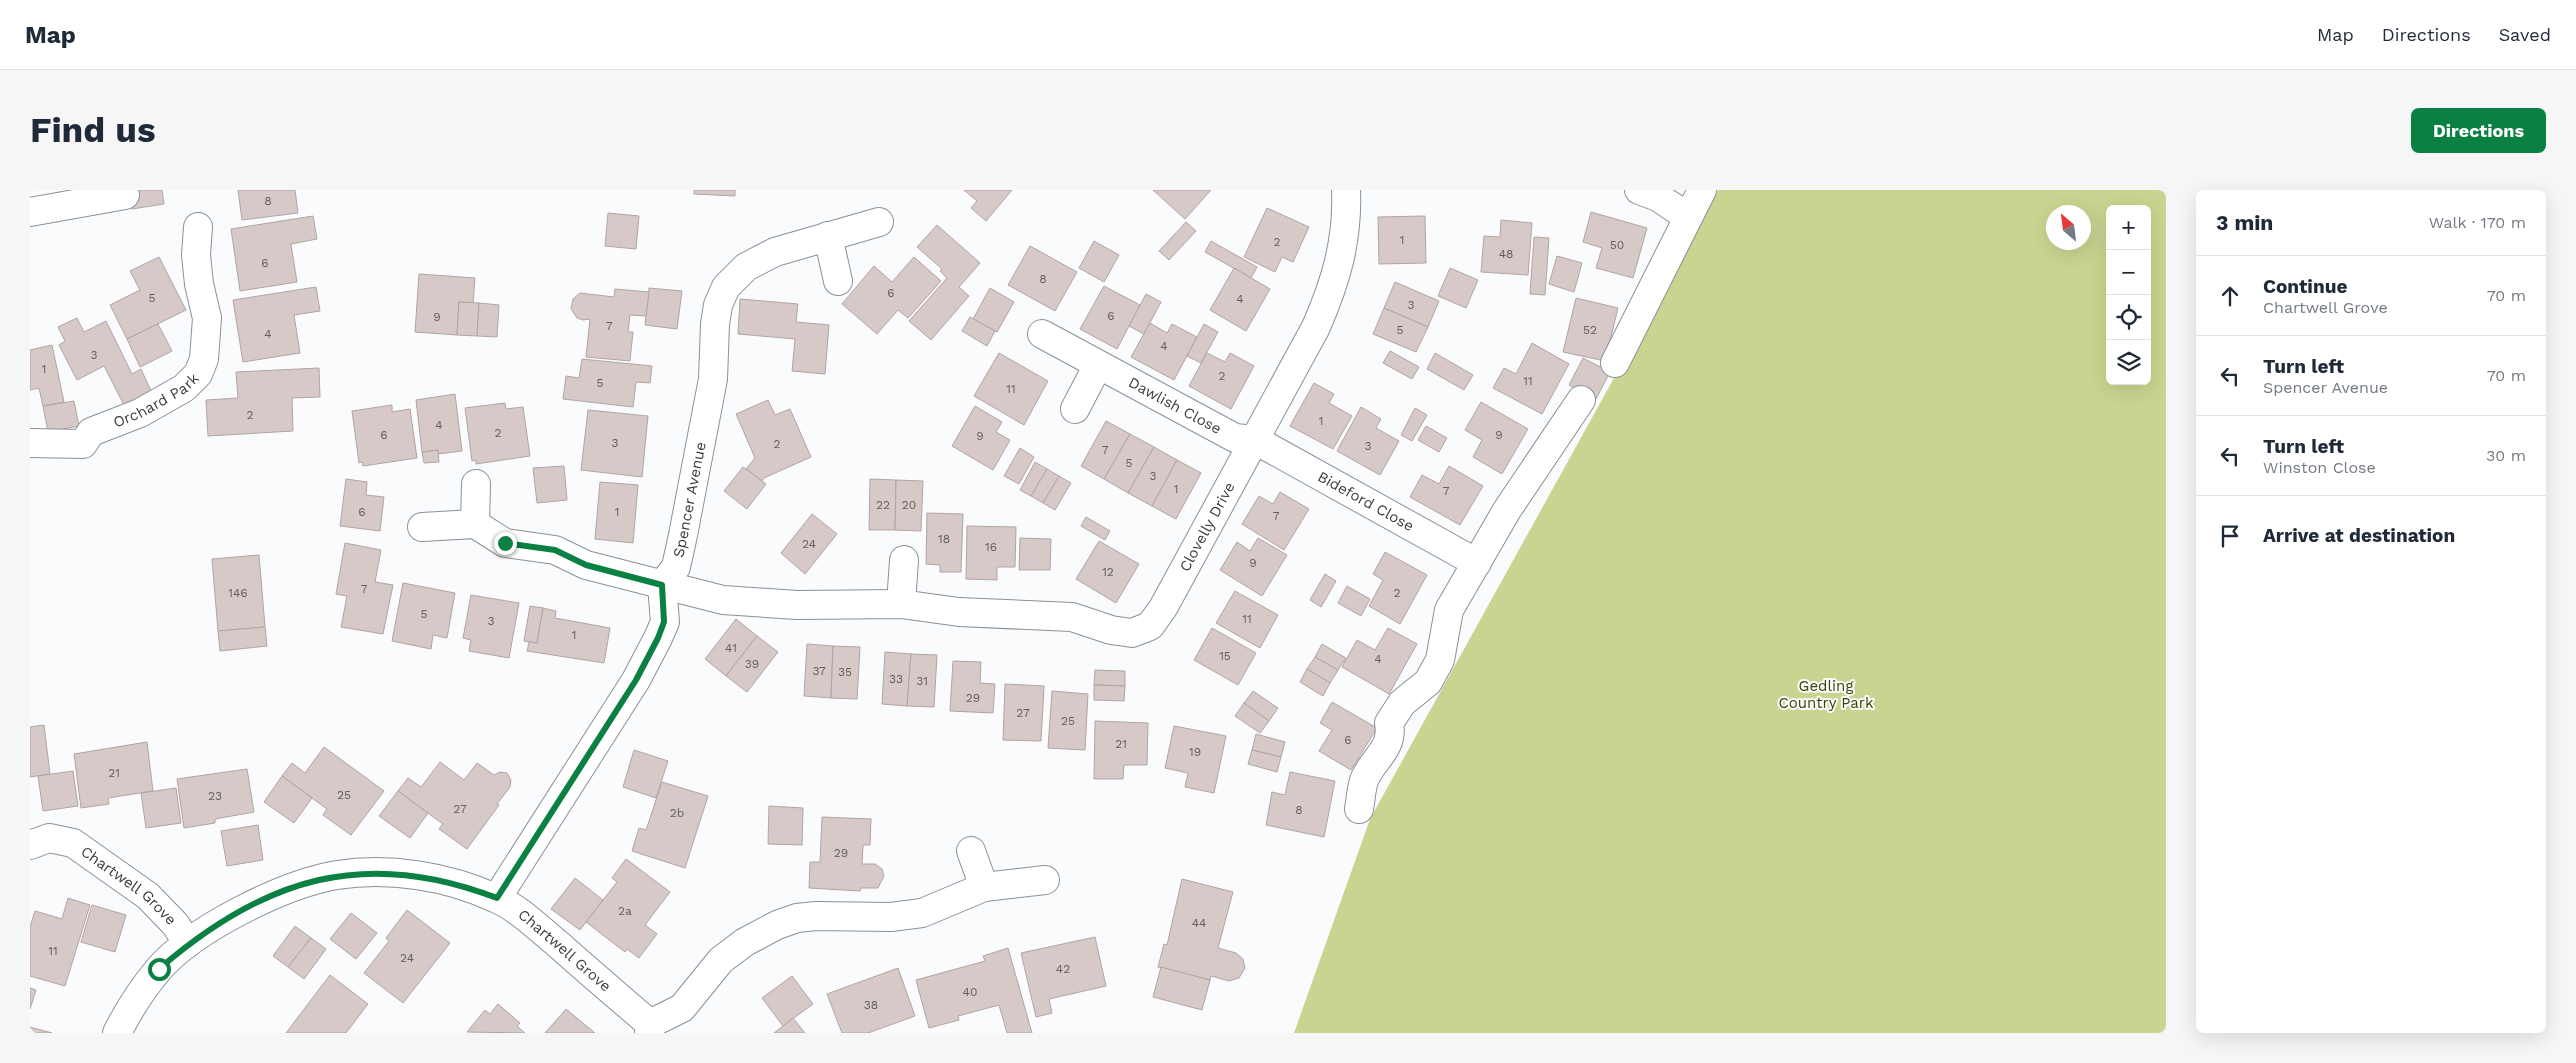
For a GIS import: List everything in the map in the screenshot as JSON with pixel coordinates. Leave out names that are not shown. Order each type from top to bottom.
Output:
[{"type":"street","name":"Clovelly Drive","points":[[475,524],[505,543],[555,550],[586,565],[723,600],[797,605],[901,604],[959,612],[1072,617],[1111,630],[1132,633],[1150,626],[1163,608],[1316,327],[1333,288],[1343,248],[1346,190]]},
{"type":"street","points":[[1615,363],[1702,190]]},
{"type":"street","points":[[1649,194],[1688,218]]},
{"type":"street","points":[[30,212],[125,195]]},
{"type":"street","name":"Spencer Avenue","points":[[662,585],[676,567],[683,535],[713,379],[715,324],[718,304],[726,287],[746,267],[775,252],[879,222]]},
{"type":"street","name":"Orchard Park","points":[[30,443],[83,444],[91,432],[140,413],[184,388],[198,374],[204,360],[206,318],[198,274],[198,227]]},
{"type":"street","points":[[828,236],[838,281]]},
{"type":"street","name":"Dawlish Close","points":[[1042,334],[1235,438],[1255,440]]},
{"type":"street","points":[[1075,409],[1098,364]]},
{"type":"street","points":[[1359,809],[1365,778],[1388,746],[1392,734],[1389,723],[1402,703],[1428,682],[1440,660],[1449,610],[1507,510],[1581,400]]},
{"type":"street","name":"Bideford Close","points":[[1255,440],[1477,563]]},
{"type":"street","points":[[422,527],[475,524],[476,484]]},
{"type":"street","points":[[901,604],[904,560]]},
{"type":"street","points":[[497,898],[606,728],[654,646],[664,622],[662,585]]},
{"type":"street","name":"Chartwell Grove","points":[[30,845],[49,838],[73,842],[148,896],[175,924],[188,944]]},
{"type":"street","points":[[971,851],[984,887]]},
{"type":"street","name":"Chartwell Grove","points":[[117,1033],[138,997],[159,969],[188,944],[251,906],[309,882],[336,875],[377,873],[435,878],[497,898],[530,920],[650,1029],[682,1008],[721,960],[746,942],[777,924],[797,918],[816,916],[891,917],[922,913],[984,887],[1045,880]]},
{"type":"green space","name":"Gedling Country Park","points":[[1718,190],[2166,190],[2166,1033],[1294,1033],[1370,819]]},
{"type":"building","points":[[129,190],[162,190],[164,204],[132,209]]},
{"type":"building","points":[[238,190],[295,190],[298,213],[242,220]]},
{"type":"building","points":[[694,190],[735,190],[735,196],[694,194]]},
{"type":"building","points":[[964,190],[1012,190],[986,221],[971,208],[977,201]]},
{"type":"building","points":[[1153,190],[1211,190],[1185,219]]},
{"type":"building","points":[[1267,208],[1309,227],[1293,262],[1282,257],[1275,272],[1244,257]]},
{"type":"building","points":[[1591,212],[1647,228],[1633,278],[1596,268],[1602,248],[1583,242]]},
{"type":"building","points":[[608,213],[639,216],[636,249],[605,246]]},
{"type":"building","points":[[313,216],[317,239],[291,244],[297,282],[240,291],[231,229]]},
{"type":"building","points":[[1425,216],[1426,263],[1379,264],[1378,217]]},
{"type":"building","points":[[1501,220],[1532,223],[1528,275],[1481,272],[1484,236],[1500,237]]},
{"type":"building","points":[[1186,222],[1196,231],[1169,260],[1159,251]]},
{"type":"building","points":[[937,225],[980,263],[959,287],[969,296],[931,340],[909,321],[947,278],[940,271],[942,269],[917,247]]},
{"type":"building","points":[[1534,237],[1549,238],[1545,295],[1530,294]]},
{"type":"building","points":[[1094,241],[1119,255],[1104,282],[1079,268]]},
{"type":"building","points":[[1211,241],[1257,267],[1251,278],[1205,252]]},
{"type":"building","points":[[1030,246],[1077,272],[1055,311],[1008,285]]},
{"type":"building","points":[[1557,256],[1582,263],[1574,292],[1549,284]]},
{"type":"building","points":[[159,257],[186,310],[127,339],[110,305],[140,290],[130,271]]},
{"type":"building","points":[[914,257],[941,281],[908,318],[898,310],[877,334],[842,304],[874,266],[892,282]]},
{"type":"building","points":[[1234,268],[1270,289],[1246,331],[1210,310]]},
{"type":"building","points":[[1450,268],[1478,280],[1466,308],[1438,296]]},
{"type":"building","points":[[419,274],[475,278],[473,303],[459,302],[457,335],[415,332]]},
{"type":"building","points":[[1395,282],[1439,301],[1428,327],[1384,308]]},
{"type":"building","points":[[1104,286],[1140,305],[1117,349],[1080,329]]},
{"type":"building","points":[[316,287],[320,311],[294,315],[300,353],[243,362],[233,300]]},
{"type":"building","points":[[649,288],[682,291],[677,329],[645,325]]},
{"type":"building","points":[[990,288],[1014,302],[997,332],[973,319]]},
{"type":"building","points":[[615,289],[649,292],[646,316],[630,315],[628,332],[633,332],[630,361],[586,357],[590,319],[583,320],[577,318],[571,309],[573,299],[580,293],[614,297]]},
{"type":"building","points":[[1146,294],[1161,302],[1144,334],[1129,326]]},
{"type":"building","points":[[1576,298],[1618,308],[1605,361],[1563,352]]},
{"type":"building","points":[[740,299],[798,304],[796,322],[829,325],[825,374],[792,371],[795,339],[738,334]]},
{"type":"building","points":[[459,302],[479,303],[477,336],[457,335]]},
{"type":"building","points":[[479,303],[499,305],[497,337],[477,336]]},
{"type":"building","points":[[1384,308],[1428,327],[1416,352],[1373,334]]},
{"type":"building","points":[[970,317],[995,331],[987,346],[962,331]]},
{"type":"building","points":[[77,318],[84,332],[106,321],[132,374],[141,369],[152,393],[125,407],[104,366],[77,380],[59,345],[65,341],[58,327]]},
{"type":"building","points":[[1150,323],[1167,333],[1172,324],[1197,337],[1174,380],[1131,357]]},
{"type":"building","points":[[158,324],[172,351],[140,367],[127,339]]},
{"type":"building","points":[[1204,324],[1218,332],[1201,363],[1187,356]]},
{"type":"building","points":[[1532,343],[1569,364],[1542,414],[1493,388],[1504,368],[1516,374]]},
{"type":"building","points":[[52,345],[64,402],[43,406],[39,388],[30,390],[30,350]]},
{"type":"building","points":[[1390,351],[1419,367],[1412,379],[1383,363]]},
{"type":"building","points":[[999,353],[1048,381],[1024,425],[974,396]]},
{"type":"building","points":[[1207,353],[1225,362],[1230,353],[1254,366],[1231,409],[1189,386]]},
{"type":"building","points":[[1435,353],[1473,375],[1464,390],[1427,369]]},
{"type":"building","points":[[1583,358],[1610,372],[1596,399],[1569,385]]},
{"type":"building","points":[[582,359],[652,366],[650,383],[636,382],[633,407],[563,399],[566,376],[579,378]]},
{"type":"building","points":[[319,368],[320,397],[292,398],[293,431],[208,436],[206,400],[238,398],[236,372]]},
{"type":"building","points":[[1314,383],[1334,394],[1329,403],[1352,416],[1333,449],[1290,426]]},
{"type":"building","points":[[455,394],[462,451],[438,454],[438,450],[422,452],[416,400]]},
{"type":"building","points":[[768,400],[775,415],[790,409],[811,457],[764,478],[762,481],[746,469],[755,458],[736,414]]},
{"type":"building","points":[[74,401],[79,426],[48,432],[43,406]]},
{"type":"building","points":[[1481,402],[1528,429],[1502,474],[1473,457],[1482,440],[1465,430]]},
{"type":"building","points":[[505,403],[506,409],[523,407],[530,456],[476,464],[476,460],[472,461],[465,408]]},
{"type":"building","points":[[392,405],[392,412],[410,409],[417,458],[363,466],[362,462],[359,463],[352,411]]},
{"type":"building","points":[[975,406],[1002,422],[996,432],[1010,440],[993,470],[952,446]]},
{"type":"building","points":[[1361,407],[1381,419],[1376,428],[1399,441],[1380,475],[1337,451]]},
{"type":"building","points":[[1415,408],[1427,415],[1412,441],[1401,435]]},
{"type":"building","points":[[588,410],[648,416],[642,477],[581,470]]},
{"type":"building","points":[[1106,421],[1130,434],[1104,479],[1081,466]]},
{"type":"building","points":[[1426,426],[1447,438],[1439,452],[1418,440]]},
{"type":"building","points":[[1130,434],[1154,447],[1128,493],[1104,479]]},
{"type":"building","points":[[1154,447],[1177,460],[1152,506],[1128,493]]},
{"type":"building","points":[[1020,448],[1034,457],[1019,484],[1004,476]]},
{"type":"building","points":[[438,450],[439,462],[424,463],[422,452]]},
{"type":"building","points":[[1177,460],[1201,473],[1176,519],[1152,506]]},
{"type":"building","points":[[1035,462],[1047,469],[1031,496],[1020,490]]},
{"type":"building","points":[[564,466],[567,500],[537,503],[533,468]]},
{"type":"building","points":[[1449,466],[1483,486],[1460,525],[1410,497],[1422,475],[1439,484]]},
{"type":"building","points":[[743,467],[766,484],[747,509],[724,491]]},
{"type":"building","points":[[1047,469],[1059,476],[1043,503],[1031,496]]},
{"type":"building","points":[[1059,476],[1071,483],[1055,510],[1043,503]]},
{"type":"building","points":[[346,479],[367,482],[366,495],[384,497],[380,531],[340,526]]},
{"type":"building","points":[[870,479],[896,480],[895,530],[869,530]]},
{"type":"building","points":[[896,480],[923,481],[921,531],[895,530]]},
{"type":"building","points":[[600,482],[638,485],[633,543],[595,539]]},
{"type":"building","points":[[1280,492],[1309,509],[1284,550],[1242,524],[1259,496],[1273,504]]},
{"type":"building","points":[[927,513],[963,514],[961,572],[940,572],[940,565],[926,564]]},
{"type":"building","points":[[812,514],[837,534],[805,574],[781,553]]},
{"type":"building","points":[[1086,517],[1110,531],[1105,540],[1081,526]]},
{"type":"building","points":[[967,526],[1016,527],[1015,567],[997,567],[997,580],[966,579]]},
{"type":"building","points":[[1020,538],[1051,539],[1050,570],[1019,570]]},
{"type":"building","points":[[1258,538],[1287,555],[1262,596],[1220,570],[1237,542],[1250,551]]},
{"type":"building","points":[[1099,541],[1139,564],[1116,603],[1076,579]]},
{"type":"building","points":[[345,543],[381,550],[375,582],[393,585],[383,634],[341,627],[347,596],[336,594]]},
{"type":"building","points":[[1385,552],[1427,575],[1400,624],[1369,606],[1383,580],[1373,574]]},
{"type":"building","points":[[259,555],[265,627],[218,631],[212,559]]},
{"type":"building","points":[[1325,574],[1336,581],[1321,607],[1310,600]]},
{"type":"building","points":[[403,583],[455,593],[447,638],[433,635],[431,649],[392,641]]},
{"type":"building","points":[[1347,586],[1370,599],[1361,616],[1338,603]]},
{"type":"building","points":[[1235,591],[1278,615],[1260,648],[1216,623]]},
{"type":"building","points":[[471,595],[519,603],[509,658],[469,651],[471,640],[463,638]]},
{"type":"building","points":[[530,606],[543,608],[537,643],[524,641]]},
{"type":"building","points":[[543,608],[556,611],[555,618],[610,628],[604,663],[527,651],[529,642],[537,643]]},
{"type":"building","points":[[736,619],[757,636],[726,676],[705,659]]},
{"type":"building","points":[[265,627],[267,646],[220,651],[218,631]]},
{"type":"building","points":[[1212,628],[1256,653],[1238,685],[1194,660]]},
{"type":"building","points":[[1388,628],[1417,644],[1389,694],[1342,667],[1357,640],[1375,650]]},
{"type":"building","points":[[757,636],[778,652],[747,692],[726,676]]},
{"type":"building","points":[[807,644],[833,646],[831,698],[804,696]]},
{"type":"building","points":[[1322,644],[1346,658],[1338,670],[1315,657]]},
{"type":"building","points":[[833,646],[860,647],[857,699],[831,698]]},
{"type":"building","points":[[885,652],[911,654],[907,706],[882,704]]},
{"type":"building","points":[[911,654],[937,655],[934,707],[907,706]]},
{"type":"building","points":[[1315,657],[1338,670],[1330,683],[1307,669]]},
{"type":"building","points":[[953,661],[981,662],[980,683],[995,684],[993,713],[950,711]]},
{"type":"building","points":[[1307,669],[1330,683],[1323,696],[1300,682]]},
{"type":"building","points":[[1095,670],[1125,671],[1125,686],[1094,685]]},
{"type":"building","points":[[1005,684],[1044,686],[1041,741],[1003,740]]},
{"type":"building","points":[[1094,685],[1125,686],[1124,701],[1094,700]]},
{"type":"building","points":[[1052,691],[1088,694],[1085,750],[1048,748]]},
{"type":"building","points":[[1253,691],[1278,708],[1269,721],[1244,703]]},
{"type":"building","points":[[1332,702],[1377,728],[1351,770],[1319,751],[1332,730],[1320,723]]},
{"type":"building","points":[[1244,703],[1269,721],[1260,733],[1235,716]]},
{"type":"building","points":[[1095,721],[1148,723],[1147,765],[1124,765],[1123,779],[1094,779]]},
{"type":"building","points":[[44,725],[50,774],[30,777],[30,727]]},
{"type":"building","points":[[1174,726],[1226,736],[1214,793],[1185,787],[1188,773],[1165,768]]},
{"type":"building","points":[[1256,734],[1285,742],[1281,757],[1252,750]]},
{"type":"building","points":[[147,742],[153,791],[108,798],[109,804],[81,808],[74,754]]},
{"type":"building","points":[[324,747],[384,791],[351,835],[323,815],[327,809],[282,776],[292,763],[305,773]]},
{"type":"building","points":[[634,750],[668,761],[656,798],[623,787]]},
{"type":"building","points":[[1252,750],[1281,757],[1277,772],[1248,764]]},
{"type":"building","points":[[440,762],[464,780],[477,763],[494,775],[500,772],[507,773],[511,780],[510,787],[497,804],[499,805],[467,849],[439,829],[443,824],[398,791],[408,778],[421,787]]},
{"type":"building","points":[[247,769],[254,812],[215,819],[215,823],[184,828],[177,779]]},
{"type":"building","points":[[73,771],[78,806],[43,811],[38,776]]},
{"type":"building","points":[[1290,772],[1335,781],[1324,837],[1266,825],[1272,792],[1285,795]]},
{"type":"building","points":[[282,776],[312,798],[294,823],[264,802]]},
{"type":"building","points":[[662,782],[708,796],[685,868],[632,851],[639,828],[646,830]]},
{"type":"building","points":[[176,788],[181,823],[146,828],[141,793]]},
{"type":"building","points":[[398,791],[428,813],[410,838],[379,816]]},
{"type":"building","points":[[769,806],[803,808],[802,845],[768,844]]},
{"type":"building","points":[[822,817],[871,819],[870,845],[863,845],[862,864],[875,864],[882,869],[884,876],[878,888],[861,888],[860,891],[809,888],[810,862],[820,862]]},
{"type":"building","points":[[258,825],[263,860],[227,866],[221,831]]},
{"type":"building","points":[[626,859],[670,892],[645,925],[657,934],[639,958],[627,949],[625,952],[586,922],[617,882],[612,878]]},
{"type":"building","points":[[575,878],[603,900],[580,930],[551,909]]},
{"type":"building","points":[[1182,879],[1233,892],[1218,948],[1236,953],[1243,959],[1245,968],[1239,978],[1229,981],[1211,976],[1210,980],[1158,967],[1164,944],[1167,945]]},
{"type":"building","points":[[68,898],[90,905],[65,986],[30,976],[30,927],[35,911],[62,919]]},
{"type":"building","points":[[92,905],[126,915],[115,952],[81,942]]},
{"type":"building","points":[[407,910],[450,943],[403,1003],[364,973],[389,941],[386,938]]},
{"type":"building","points":[[351,913],[377,933],[356,959],[330,939]]},
{"type":"building","points":[[295,926],[311,938],[288,967],[273,956]]},
{"type":"building","points":[[1095,937],[1106,986],[1049,999],[1052,1013],[1036,1017],[1021,953]]},
{"type":"building","points":[[311,938],[326,949],[304,979],[288,967]]},
{"type":"building","points":[[1008,948],[1032,1033],[1007,1033],[999,1005],[958,1016],[959,1020],[929,1028],[916,980],[985,961],[983,956]]},
{"type":"building","points":[[1161,967],[1210,980],[1202,1010],[1153,997]]},
{"type":"building","points":[[898,968],[915,1016],[868,1033],[842,1033],[827,994]]},
{"type":"building","points":[[330,975],[368,1004],[346,1033],[286,1033]]},
{"type":"building","points":[[792,976],[813,1004],[783,1026],[762,998]]},
{"type":"building","points":[[30,988],[36,990],[30,1009]]},
{"type":"building","points":[[498,1004],[520,1023],[517,1026],[525,1033],[467,1032],[485,1010],[490,1014]]},
{"type":"building","points":[[566,1009],[595,1033],[545,1033]]},
{"type":"building","points":[[793,1018],[805,1033],[774,1033],[783,1026]]},
{"type":"building","points":[[30,1027],[52,1033],[30,1033]]},
{"type":"route","points":[[159,969],[188,944],[217,924],[287,890],[336,875],[362,873],[410,874],[456,883],[497,898],[636,680],[658,638],[664,622],[662,585],[586,565],[555,550],[505,543]]}]
